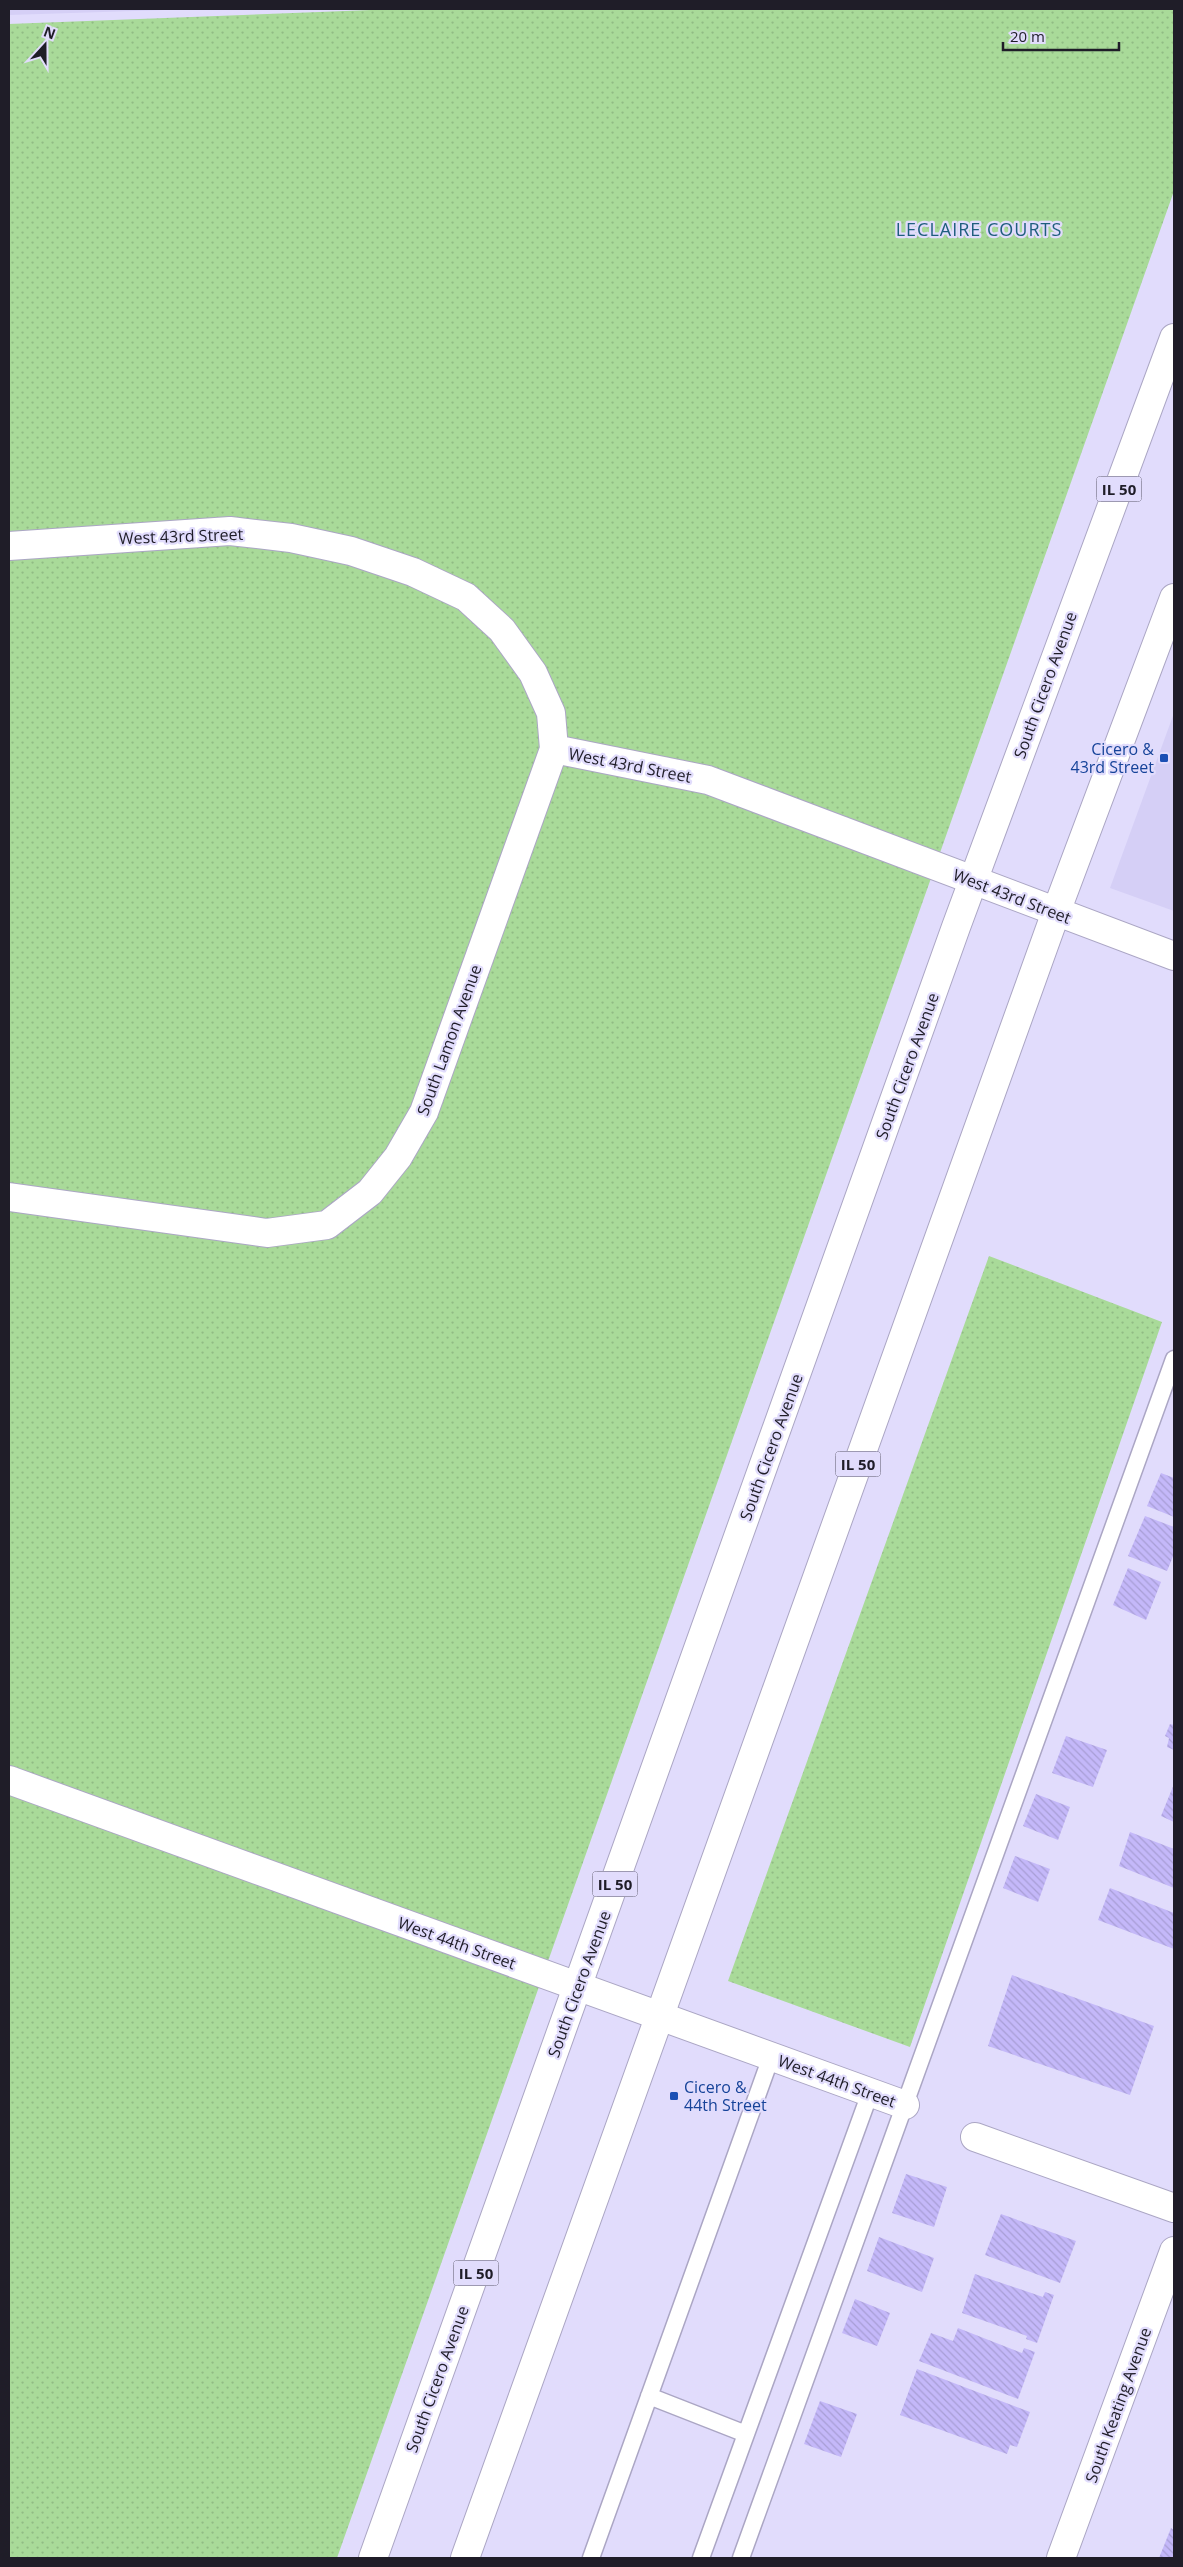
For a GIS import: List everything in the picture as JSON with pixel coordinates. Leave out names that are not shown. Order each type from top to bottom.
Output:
[{"type":"main road","name":"South Cicero Avenue","points":[[373,2558],[579,1987],[973,881],[1174,338]]},
{"type":"main road","name":"West 43rd Street","points":[[9,546],[230,531],[291,538],[351,551],[413,572],[466,597],[502,630],[533,673],[551,713],[554,750],[708,780],[1174,956]]},
{"type":"main road","name":"IL 50","points":[[465,2558],[1056,912],[1174,598]]},
{"type":"main road","name":"South Lamon Avenue","points":[[9,1197],[267,1233],[327,1225],[370,1192],[398,1157],[424,1112],[554,750]]},
{"type":"main road","name":"West 44th Street","points":[[9,1780],[905,2105]]},
{"type":"main road","points":[[976,2137],[1174,2208]]},
{"type":"main road","name":"South Keating Avenue","points":[[1061,2558],[1174,2251]]},
{"type":"lane","points":[[741,2558],[1174,1359]]},
{"type":"lane","points":[[591,2558],[771,2057]]},
{"type":"lane","points":[[700,2558],[870,2093]]},
{"type":"lane","points":[[649,2396],[746,2434]]},
{"type":"shaded area","points":[[9,9],[197,9],[9,15]]},
{"type":"shaded area","points":[[1174,713],[1174,911],[1110,888]]},
{"type":"green space","points":[[397,9],[1174,9],[1174,191],[337,2558],[9,2558],[9,24]]},
{"type":"green space","points":[[989,1256],[1162,1322],[910,2047],[728,1981]]},
{"type":"building","points":[[1161,1473],[1174,1478],[1174,1517],[1147,1506]]},
{"type":"building","points":[[1145,1516],[1174,1527],[1174,1554],[1167,1571],[1128,1556]]},
{"type":"building","points":[[1128,1568],[1161,1582],[1146,1620],[1113,1605]]},
{"type":"building","points":[[1170,1724],[1174,1725],[1174,1750],[1167,1747],[1169,1738],[1165,1736]]},
{"type":"building","points":[[1066,1736],[1107,1750],[1093,1787],[1052,1773]]},
{"type":"building","points":[[1174,1784],[1174,1822],[1161,1816]]},
{"type":"building","points":[[1036,1794],[1070,1807],[1058,1840],[1023,1826]]},
{"type":"building","points":[[1130,1832],[1174,1849],[1174,1888],[1119,1866]]},
{"type":"building","points":[[1015,1856],[1050,1869],[1038,1902],[1003,1888]]},
{"type":"building","points":[[1110,1888],[1174,1913],[1174,1949],[1098,1920]]},
{"type":"building","points":[[1012,1975],[1154,2026],[1130,2095],[988,2046]]},
{"type":"building","points":[[906,2174],[947,2187],[934,2227],[892,2213]]},
{"type":"building","points":[[1001,2214],[1076,2241],[1060,2283],[985,2255]]},
{"type":"building","points":[[879,2237],[934,2258],[922,2292],[867,2271]]},
{"type":"building","points":[[975,2274],[1043,2297],[1045,2292],[1054,2295],[1037,2343],[1026,2339],[1027,2336],[962,2313]]},
{"type":"building","points":[[855,2299],[890,2313],[877,2346],[842,2333]]},
{"type":"building","points":[[958,2328],[1022,2353],[1024,2348],[1035,2352],[1018,2399],[919,2361],[931,2333],[953,2341]]},
{"type":"building","points":[[917,2369],[1030,2412],[1017,2447],[1010,2445],[1007,2454],[900,2415]]},
{"type":"building","points":[[820,2401],[857,2414],[841,2457],[804,2444]]},
{"type":"building","points":[[1171,2528],[1174,2530],[1174,2558],[1159,2558]]},
{"type":"place","name":"Cicero & 43rd Street","points":[[1164,758]]},
{"type":"place","name":"Cicero & 44th Street","points":[[674,2096]]},
{"type":"district","name":"LECLAIRE COURTS","points":[[979,229]]}]
